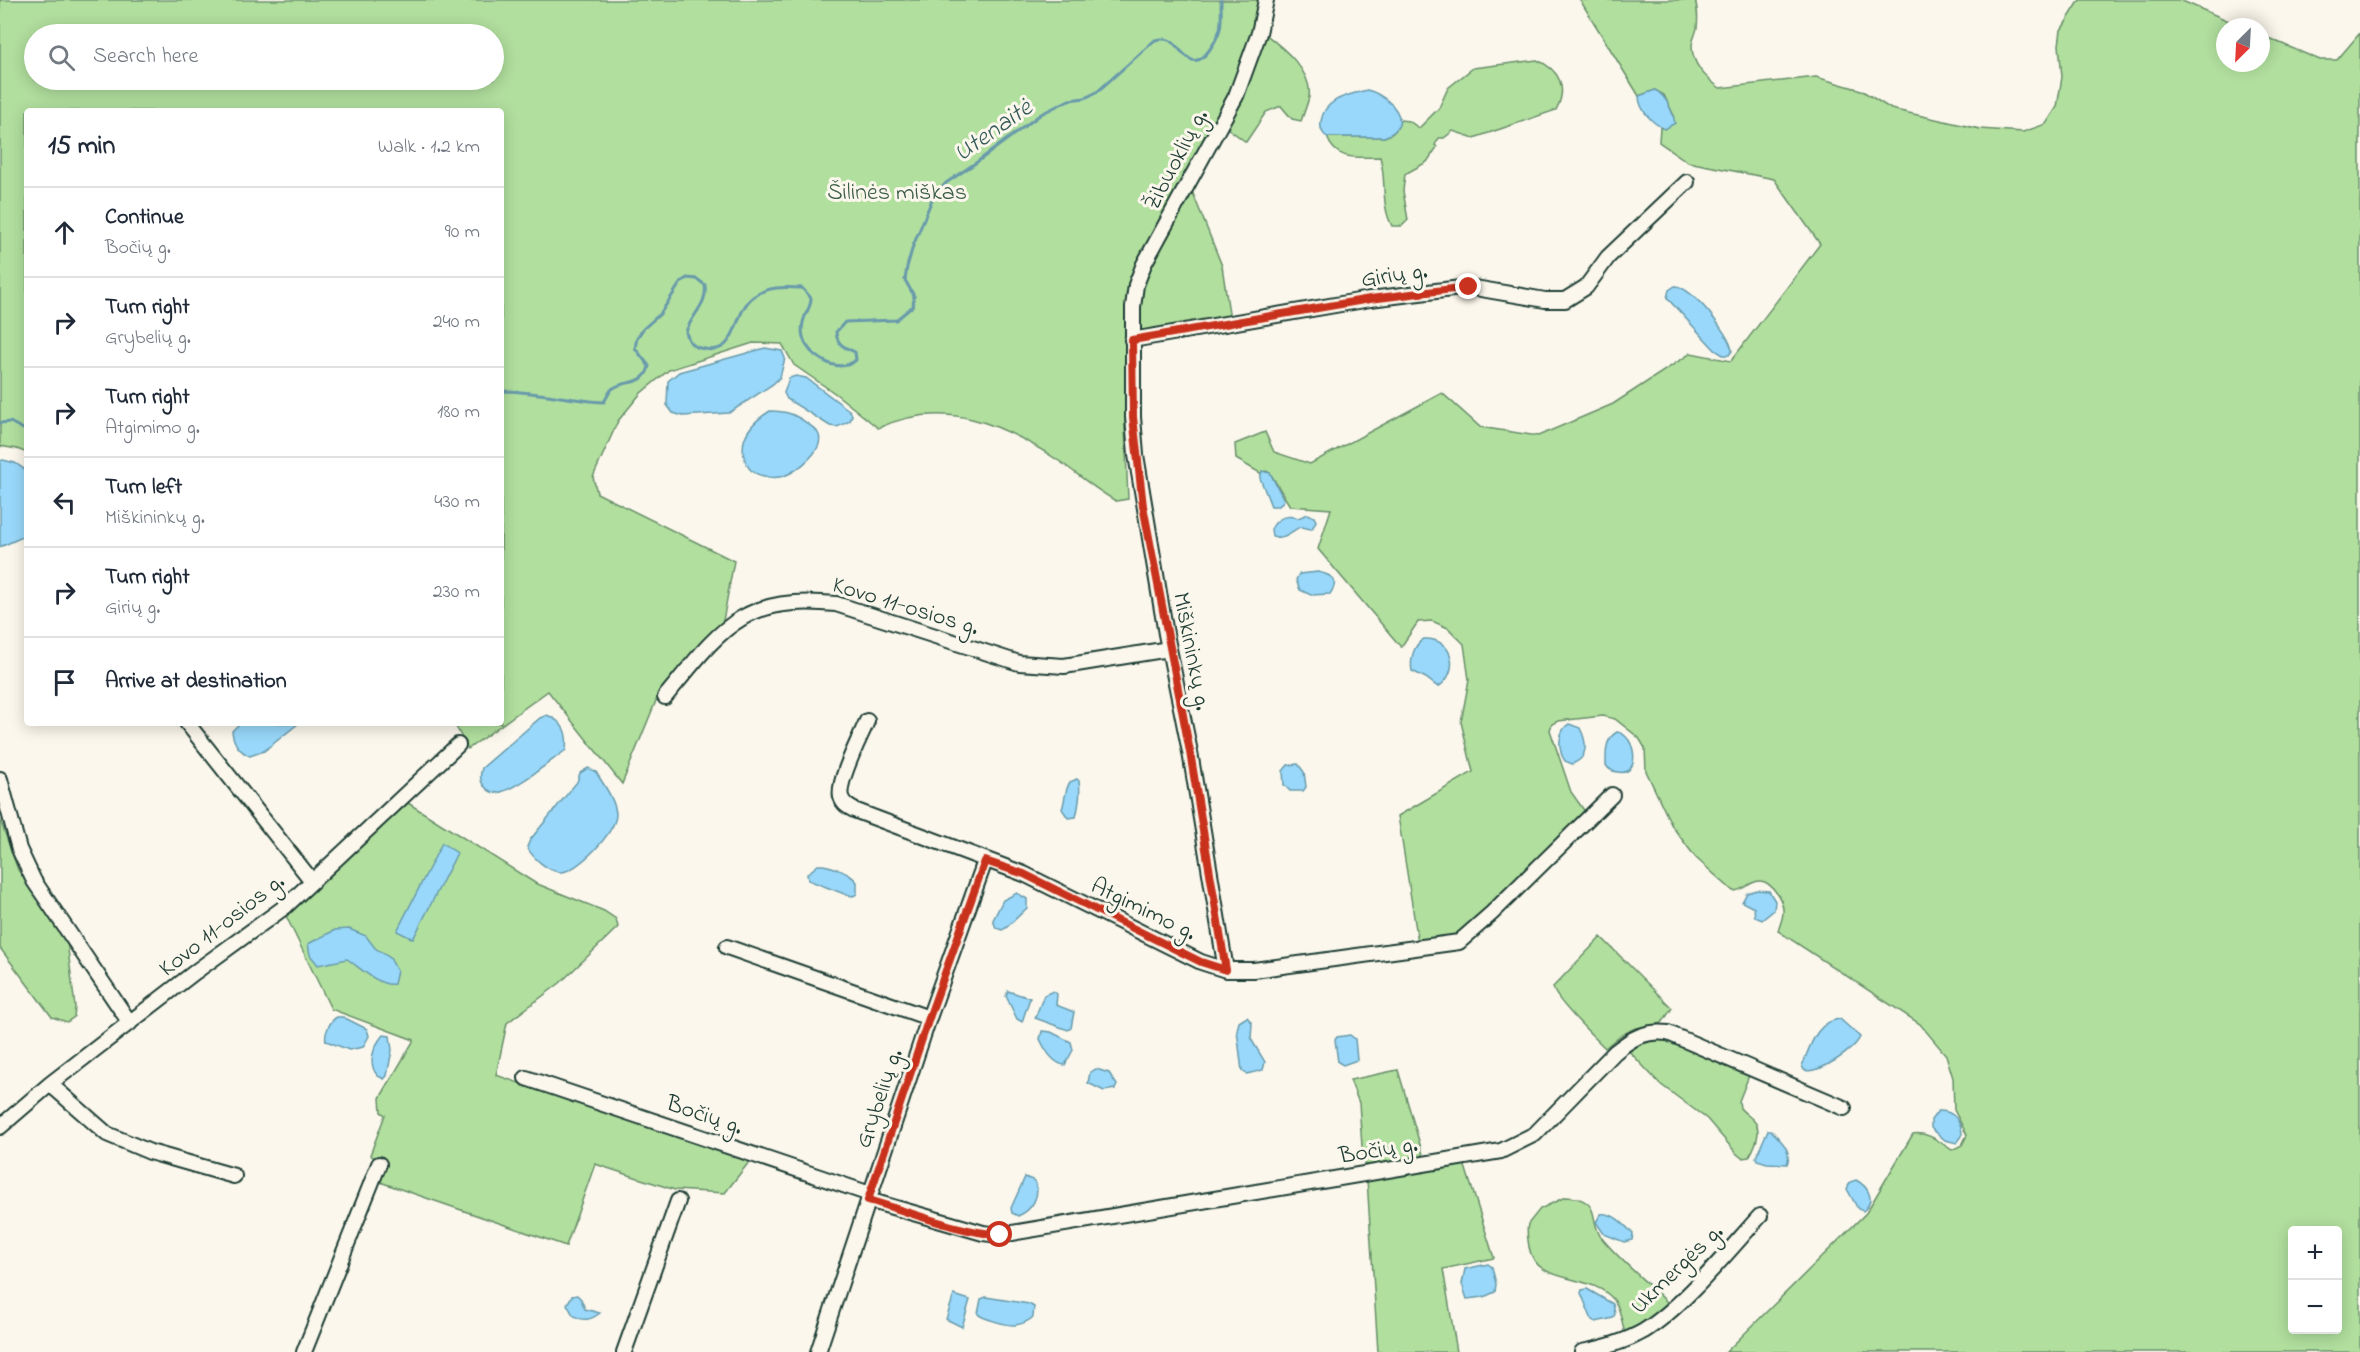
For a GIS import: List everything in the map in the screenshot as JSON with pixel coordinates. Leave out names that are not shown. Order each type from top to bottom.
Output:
[{"type":"street","name":"Žibuoklių g.","points":[[1132,340],[1136,285],[1201,156],[1236,96],[1259,33],[1266,0]]},
{"type":"street","name":"Girių g.","points":[[1132,340],[1370,299],[1469,287],[1545,300],[1565,300],[1586,287],[1608,257],[1687,182]]},
{"type":"street","name":"Miškininkų g.","points":[[1132,340],[1136,456],[1169,649],[1190,752],[1226,970]]},
{"type":"street","name":"Kovo 11-osios g.","points":[[665,697],[723,629],[759,608],[814,601],[836,604],[1019,663],[1064,666],[1169,649]]},
{"type":"street","name":"Atgimimo g.","points":[[867,722],[841,784],[841,795],[846,805],[985,861],[1024,874],[1201,962],[1226,970],[1254,970],[1459,942],[1492,913],[1612,795]]},
{"type":"street","points":[[189,726],[312,881]]},
{"type":"street","name":"Kovo 11-osios g.","points":[[0,1127],[50,1084],[286,906],[458,745]]},
{"type":"street","points":[[0,779],[25,864],[34,881],[130,1023]]},
{"type":"street","name":"Grybelių g.","points":[[818,1352],[929,1018],[985,861]]},
{"type":"street","points":[[726,947],[929,1018]]},
{"type":"street","name":"Bočių g.","points":[[526,1078],[869,1197],[975,1231],[1000,1235],[1501,1151],[1535,1134],[1615,1052],[1626,1042],[1646,1033],[1668,1033],[1844,1108]]},
{"type":"street","points":[[50,1084],[107,1134],[150,1152],[234,1176]]},
{"type":"street","points":[[304,1352],[379,1164]]},
{"type":"street","points":[[624,1352],[678,1201]]},
{"type":"street","name":"Ukmergės g.","points":[[1582,1352],[1628,1339],[1658,1322],[1760,1216]]},
{"type":"green space","name":"Šilinės miškas","points":[[0,0],[1261,0],[1264,33],[1295,60],[1309,87],[1309,97],[1301,121],[1292,119],[1281,106],[1266,112],[1246,142],[1215,119],[1186,176],[1222,266],[1230,320],[1126,337],[1125,427],[1128,499],[1116,501],[1038,447],[994,426],[972,419],[949,415],[926,415],[902,419],[878,428],[836,394],[794,365],[782,344],[753,343],[669,370],[641,393],[618,421],[593,477],[597,493],[734,561],[723,621],[660,691],[622,784],[548,691],[504,723],[504,108],[24,108],[24,452],[0,446]]},
{"type":"green space","points":[[1580,0],[1695,0],[1698,18],[1692,46],[1694,59],[1705,75],[1720,88],[1816,77],[1861,90],[1891,109],[1980,129],[2023,132],[2046,124],[2057,107],[2062,77],[2059,45],[2061,30],[2080,0],[2180,0],[2222,18],[2216,18],[2216,72],[2270,72],[2270,39],[2320,60],[2337,60],[2360,33],[2360,1352],[1726,1352],[1866,1213],[1913,1134],[1928,1136],[1952,1150],[1962,1145],[1967,1135],[1954,1110],[1953,1078],[1946,1055],[1920,1024],[1778,931],[1783,917],[1783,907],[1776,892],[1768,884],[1759,881],[1733,891],[1696,858],[1672,826],[1646,771],[1645,748],[1639,738],[1615,719],[1603,716],[1558,721],[1552,724],[1550,730],[1571,792],[1586,813],[1465,931],[1449,939],[1418,942],[1398,816],[1473,772],[1461,722],[1469,680],[1464,644],[1448,628],[1432,621],[1418,622],[1401,647],[1318,549],[1331,509],[1290,506],[1270,473],[1266,471],[1260,473],[1236,459],[1235,444],[1265,432],[1274,452],[1310,464],[1442,393],[1480,427],[1538,436],[1613,404],[1691,353],[1731,361],[1820,244],[1774,179],[1688,162],[1659,142],[1660,127],[1665,129],[1674,116],[1664,95],[1655,90],[1639,96]]},
{"type":"green space","points":[[1537,60],[1551,69],[1560,80],[1560,102],[1556,110],[1474,138],[1453,131],[1444,138],[1439,138],[1435,145],[1437,147],[1427,162],[1405,174],[1403,191],[1408,220],[1402,226],[1392,226],[1388,217],[1380,157],[1356,157],[1342,154],[1336,151],[1327,137],[1384,137],[1395,131],[1400,120],[1409,121],[1419,128],[1439,108],[1448,88],[1473,68]]},
{"type":"green space","name":"Šilinės miškas","points":[[456,726],[500,726],[468,749]]},
{"type":"green space","points":[[408,803],[535,883],[604,911],[616,919],[618,927],[560,983],[507,1023],[496,1075],[749,1162],[725,1193],[675,1190],[595,1164],[566,1246],[377,1181],[383,1163],[370,1155],[385,1115],[381,1112],[380,1098],[414,1040],[331,1009],[286,916],[323,878]]},
{"type":"green space","points":[[0,819],[18,870],[67,941],[75,1007],[74,1017],[67,1022],[52,1017],[0,948]]},
{"type":"green space","points":[[1601,937],[1672,1008],[1662,1023],[1633,1029],[1618,1037],[1605,1048],[1567,1009],[1553,987]]},
{"type":"green space","points":[[1649,1039],[1665,1039],[1750,1073],[1739,1101],[1740,1108],[1754,1121],[1758,1129],[1756,1144],[1749,1157],[1742,1158],[1737,1154],[1707,1119],[1660,1084],[1627,1049]]},
{"type":"green space","points":[[1398,1070],[1424,1158],[1368,1168],[1363,1161],[1359,1103],[1350,1080]]},
{"type":"green space","points":[[1464,1163],[1494,1258],[1443,1269],[1457,1352],[1378,1352],[1367,1179]]},
{"type":"green space","points":[[1565,1197],[1585,1201],[1590,1206],[1601,1237],[1669,1304],[1655,1317],[1625,1334],[1620,1312],[1614,1300],[1604,1291],[1592,1285],[1553,1274],[1534,1260],[1529,1247],[1528,1224],[1540,1209]]},
{"type":"water","points":[[1367,90],[1384,98],[1397,111],[1399,125],[1394,132],[1384,137],[1327,137],[1321,130],[1321,124],[1327,107],[1346,96]]},
{"type":"water","points":[[1655,90],[1666,100],[1674,119],[1675,123],[1665,129],[1656,124],[1641,106],[1639,96]]},
{"type":"water","points":[[1675,286],[1691,294],[1718,323],[1730,344],[1732,351],[1729,355],[1723,355],[1715,350],[1667,298],[1669,290]]},
{"type":"water","points":[[765,348],[782,351],[785,358],[780,377],[729,413],[683,416],[673,413],[667,405],[668,381],[679,372]]},
{"type":"water","points":[[796,376],[806,378],[850,411],[852,415],[850,421],[837,427],[830,426],[787,399],[784,393],[789,378]]},
{"type":"water","points":[[770,411],[786,412],[799,418],[816,430],[820,439],[815,452],[809,459],[790,473],[780,477],[763,476],[752,471],[747,465],[743,452],[748,431]]},
{"type":"water","points":[[0,461],[15,463],[24,469],[24,536],[0,547]]},
{"type":"water","points":[[1262,471],[1270,473],[1284,500],[1279,506],[1271,506],[1260,478]]},
{"type":"water","points":[[1308,514],[1316,521],[1312,529],[1301,527],[1285,536],[1272,536],[1271,529],[1279,520],[1289,516],[1298,518]]},
{"type":"water","points":[[1318,572],[1333,579],[1334,585],[1330,594],[1311,595],[1300,590],[1296,580],[1299,574]]},
{"type":"water","points":[[1424,639],[1442,644],[1451,657],[1449,673],[1438,687],[1412,671],[1413,653]]},
{"type":"water","points":[[547,715],[564,729],[566,750],[525,780],[508,789],[497,793],[488,790],[481,780],[482,768],[540,718]]},
{"type":"water","points":[[1569,724],[1580,728],[1585,744],[1584,754],[1572,764],[1565,761],[1560,747],[1562,731]]},
{"type":"water","points":[[237,726],[295,726],[264,751],[250,756],[235,743],[232,731]]},
{"type":"water","points":[[1617,732],[1629,740],[1634,755],[1630,768],[1625,772],[1612,771],[1606,765],[1608,742]]},
{"type":"water","points":[[1298,764],[1304,772],[1306,787],[1303,791],[1290,791],[1284,785],[1283,771],[1288,765]]},
{"type":"water","points":[[588,768],[596,772],[611,797],[616,814],[615,821],[603,840],[585,859],[567,870],[555,871],[540,863],[527,847],[530,840],[577,782],[580,773]]},
{"type":"water","points":[[1077,779],[1080,790],[1077,813],[1076,817],[1068,818],[1062,809],[1068,785]]},
{"type":"water","points":[[442,843],[457,853],[413,939],[397,931]]},
{"type":"water","points":[[818,865],[834,868],[850,875],[857,882],[857,894],[847,895],[808,880],[807,874]]},
{"type":"water","points":[[1757,890],[1769,891],[1775,901],[1774,910],[1762,920],[1755,917],[1754,908],[1742,902],[1747,893]]},
{"type":"water","points":[[1017,893],[1027,899],[1027,908],[1006,928],[1002,930],[996,928],[993,920],[1003,900]]},
{"type":"water","points":[[349,929],[366,936],[375,948],[390,958],[397,971],[394,984],[376,980],[347,959],[318,965],[310,955],[308,944],[335,930]]},
{"type":"water","points":[[1008,991],[1030,998],[1022,1022],[1017,1019],[1006,996]]},
{"type":"water","points":[[1053,991],[1057,994],[1056,1005],[1074,1012],[1071,1028],[1068,1030],[1035,1018],[1044,995]]},
{"type":"water","points":[[337,1017],[343,1017],[367,1029],[369,1036],[363,1047],[349,1050],[326,1041],[328,1028]]},
{"type":"water","points":[[1247,1017],[1252,1023],[1251,1039],[1265,1062],[1263,1070],[1247,1074],[1242,1071],[1237,1030],[1239,1022]]},
{"type":"water","points":[[1840,1019],[1860,1037],[1857,1042],[1827,1065],[1810,1071],[1804,1070],[1802,1066],[1815,1036],[1825,1025]]},
{"type":"water","points":[[1042,1031],[1051,1032],[1071,1042],[1073,1050],[1065,1065],[1057,1062],[1047,1052],[1040,1039]]},
{"type":"water","points":[[383,1035],[390,1036],[392,1050],[387,1076],[384,1079],[378,1076],[372,1061],[376,1045]]},
{"type":"water","points":[[1350,1035],[1355,1039],[1357,1060],[1343,1065],[1338,1062],[1335,1040],[1337,1037]]},
{"type":"water","points":[[1096,1069],[1109,1073],[1117,1085],[1115,1089],[1104,1091],[1088,1083],[1090,1072]]},
{"type":"water","points":[[1938,1111],[1953,1115],[1959,1122],[1962,1136],[1957,1143],[1945,1140],[1931,1128],[1931,1120]]},
{"type":"water","points":[[1768,1130],[1771,1130],[1785,1146],[1788,1154],[1787,1164],[1757,1160],[1756,1157]]},
{"type":"water","points":[[1025,1177],[1035,1181],[1037,1192],[1031,1206],[1018,1216],[1012,1213],[1011,1208]]},
{"type":"water","points":[[1856,1180],[1869,1194],[1869,1203],[1863,1211],[1858,1209],[1847,1189],[1850,1182]]},
{"type":"water","points":[[1601,1214],[1610,1215],[1623,1223],[1633,1234],[1632,1240],[1624,1242],[1604,1234],[1596,1222]]},
{"type":"water","points":[[1488,1264],[1492,1267],[1496,1284],[1495,1292],[1484,1297],[1467,1299],[1462,1284],[1465,1269]]},
{"type":"water","points":[[1587,1289],[1613,1304],[1615,1314],[1613,1318],[1596,1322],[1592,1320],[1581,1293],[1582,1290]]},
{"type":"water","points":[[577,1295],[585,1309],[600,1313],[587,1319],[580,1319],[573,1315],[567,1304],[572,1296]]},
{"type":"water","points":[[954,1295],[970,1300],[962,1327],[946,1319]]},
{"type":"water","points":[[986,1297],[1029,1304],[1034,1307],[1033,1317],[1015,1325],[984,1318],[978,1314],[981,1299]]},
{"type":"waterway","name":"Utenaitė","points":[[504,391],[604,402],[612,389],[639,380],[647,373],[649,366],[635,348],[637,338],[643,329],[660,314],[681,282],[687,278],[697,279],[705,285],[702,304],[686,332],[694,346],[713,350],[722,347],[729,341],[746,305],[759,293],[776,288],[802,288],[811,298],[802,332],[806,345],[816,356],[830,364],[837,366],[850,364],[856,360],[855,352],[840,343],[836,332],[845,322],[896,320],[913,306],[914,296],[905,280],[907,267],[933,197],[946,183],[1041,114],[1069,100],[1085,98],[1097,92],[1155,40],[1167,39],[1190,59],[1200,59],[1209,51],[1220,29],[1221,0]]},
{"type":"waterway","name":"Utenaitė","points":[[0,423],[10,422],[24,429]]},
{"type":"route","points":[[1000,1235],[959,1227],[868,1200],[985,861],[1024,874],[1201,962],[1226,970],[1190,752],[1143,506],[1133,417],[1132,340],[1370,299],[1469,287]]}]
